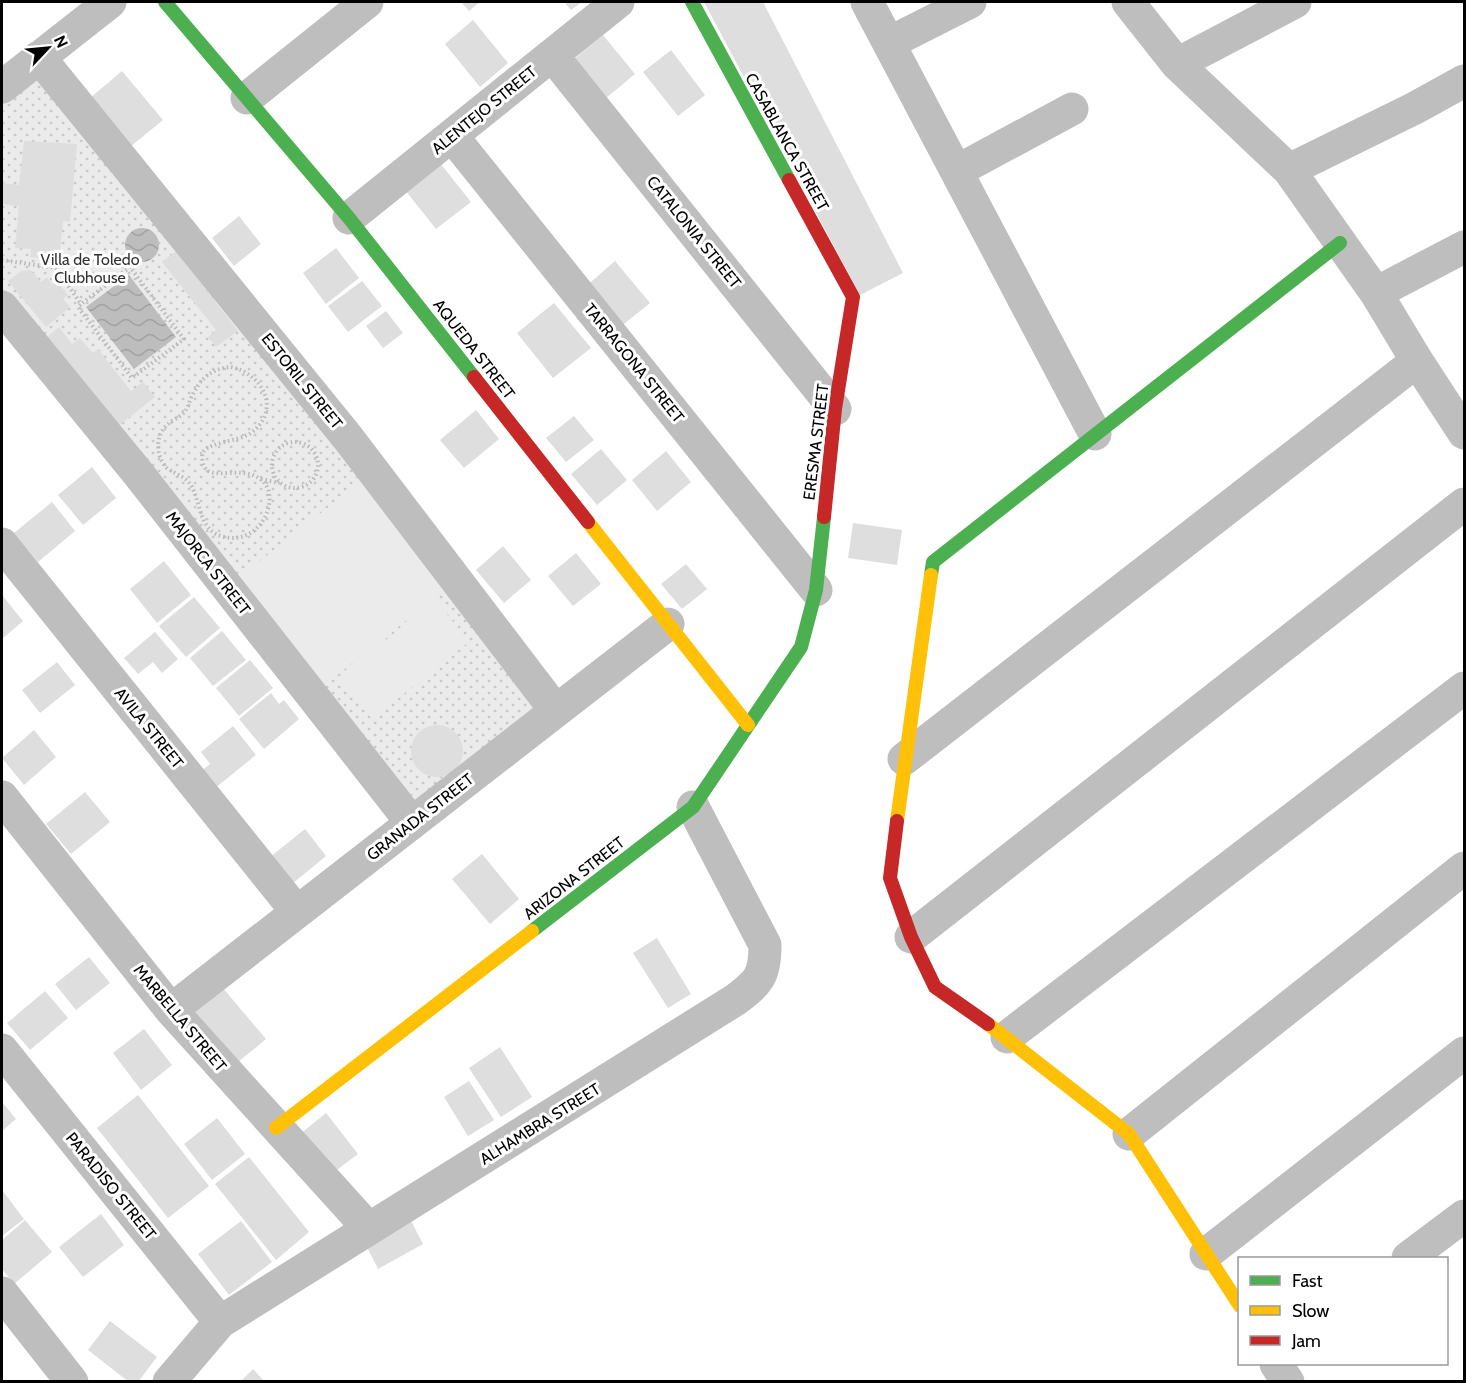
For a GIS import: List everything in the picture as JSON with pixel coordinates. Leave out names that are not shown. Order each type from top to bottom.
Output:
[{"type":"street","points":[[2,87],[110,2]]},
{"type":"street","name":"AQUEDA STREET","points":[[165,2],[349,218],[748,725]]},
{"type":"street","points":[[247,98],[367,2]]},
{"type":"street","name":"ALENTEJO STREET","points":[[349,218],[618,2]]},
{"type":"street","name":"CASABLANCA STREET","points":[[692,2],[853,297]]},
{"type":"street","points":[[867,2],[1095,434]]},
{"type":"street","points":[[889,43],[970,2]]},
{"type":"street","points":[[1128,2],[1176,64],[1289,170],[1376,294],[1464,433]]},
{"type":"street","points":[[1176,64],[1295,2]]},
{"type":"street","name":"CATALONIA STREET","points":[[552,55],[836,409]]},
{"type":"street","name":"ESTORIL STREET","points":[[39,57],[348,438],[556,711]]},
{"type":"street","points":[[1289,170],[1415,108],[1464,81]]},
{"type":"street","points":[[957,171],[1072,109]]},
{"type":"street","name":"TARRAGONA STREET","points":[[452,136],[816,590]]},
{"type":"street","points":[[1238,1304],[1129,1134],[1007,1037],[935,987],[911,937],[890,878],[904,759],[933,562],[1340,243]]},
{"type":"street","points":[[1376,294],[1464,247]]},
{"type":"street","name":"ERESMA STREET","points":[[816,590],[836,409],[853,297]]},
{"type":"street","name":"MAJORCA STREET","points":[[2,307],[137,472],[412,823]]},
{"type":"street","points":[[904,759],[1417,361]]},
{"type":"street","points":[[911,937],[1464,504]]},
{"type":"street","name":"AVILA STREET","points":[[2,544],[297,912]]},
{"type":"street","name":"ARIZONA STREET","points":[[276,1128],[693,807],[801,647],[816,590]]},
{"type":"street","name":"GRANADA STREET","points":[[171,1010],[668,624]]},
{"type":"street","points":[[1007,1037],[1464,688]]},
{"type":"street","name":"MARBELLA STREET","points":[[2,797],[171,1010],[369,1229]]},
{"type":"street","name":"ALHAMBRA STREET","points":[[169,1382],[220,1323],[715,1013],[756,985],[765,967],[765,945],[693,807]]},
{"type":"street","points":[[1129,1134],[1464,868]]},
{"type":"street","name":"PARADISO STREET","points":[[2,1050],[220,1323]]},
{"type":"street","points":[[1206,1254],[1464,1053]]},
{"type":"street","points":[[1409,1257],[1464,1216]]},
{"type":"street","points":[[2,1293],[56,1376]]},
{"type":"street","points":[[1277,1365],[1288,1382]]},
{"type":"path","points":[[2,260],[56,268],[81,304]]},
{"type":"path","points":[[130,267],[184,339],[132,378],[78,307],[81,304],[130,267]]},
{"type":"path","points":[[261,478],[266,484],[269,496],[269,508],[264,520],[257,530],[247,536],[223,537],[212,532],[204,522],[193,488],[188,481],[165,466],[160,459],[158,440],[162,430],[169,422],[185,412],[199,382],[219,368],[243,369],[253,376],[261,385],[266,396],[266,409],[263,420],[248,435],[204,451],[202,457],[205,469],[210,472],[243,472],[279,483],[293,489],[308,485],[317,473],[317,458],[308,446],[293,441],[279,448],[272,461],[274,477],[279,483]]},
{"type":"green space","name":"Villa de Toledo Clubhouse","points":[[35,69],[543,707],[419,805],[2,291],[2,96]]},
{"type":"green space","points":[[364,479],[449,587],[323,686],[237,579]]},
{"type":"green space","points":[[436,600],[469,642],[372,719],[339,677]]},
{"type":"water","points":[[142,228],[154,233],[159,245],[154,257],[142,262],[130,257],[125,245],[130,233]]},
{"type":"water","points":[[129,275],[176,337],[134,369],[86,307]]},
{"type":"building","points":[[461,2],[480,2],[469,11]]},
{"type":"building","points":[[564,2],[582,2],[571,10]]},
{"type":"building","points":[[704,2],[763,2],[903,273],[860,295]]},
{"type":"building","points":[[473,20],[508,63],[480,87],[445,44]]},
{"type":"building","points":[[603,35],[635,74],[605,99],[573,60]]},
{"type":"building","points":[[671,50],[705,95],[678,116],[643,72]]},
{"type":"building","points":[[122,71],[163,120],[130,147],[90,98]]},
{"type":"building","points":[[24,141],[77,144],[70,222],[63,221],[59,260],[30,257],[31,249],[15,248],[19,206],[2,204],[3,183],[19,185]]},
{"type":"building","points":[[436,158],[471,202],[436,229],[401,185]]},
{"type":"building","points":[[239,216],[261,244],[234,266],[212,238]]},
{"type":"building","points":[[336,248],[359,278],[326,304],[303,273]]},
{"type":"building","points":[[176,251],[238,331],[216,347],[208,337],[216,330],[162,262]]},
{"type":"building","points":[[615,261],[650,303],[619,328],[585,287]]},
{"type":"building","points":[[31,270],[41,282],[47,277],[52,284],[56,281],[68,295],[63,299],[70,307],[46,327],[8,281],[21,271]]},
{"type":"building","points":[[362,281],[382,306],[348,332],[328,306]]},
{"type":"building","points":[[554,303],[591,348],[553,378],[517,333]]},
{"type":"building","points":[[386,311],[403,333],[383,348],[366,326]]},
{"type":"building","points":[[59,327],[72,344],[80,338],[93,353],[98,349],[131,391],[143,382],[155,397],[117,427],[47,337]]},
{"type":"building","points":[[476,410],[499,439],[464,468],[440,440]]},
{"type":"building","points":[[574,416],[594,440],[566,462],[546,438]]},
{"type":"building","points":[[601,449],[627,480],[597,505],[571,474]]},
{"type":"building","points":[[666,451],[691,482],[657,511],[632,480]]},
{"type":"building","points":[[92,467],[116,498],[83,525],[58,495]]},
{"type":"building","points":[[52,502],[75,531],[38,562],[14,533]]},
{"type":"building","points":[[853,523],[902,530],[897,565],[848,558]]},
{"type":"building","points":[[503,546],[531,580],[504,603],[476,570]]},
{"type":"building","points":[[576,553],[601,584],[573,606],[548,576]]},
{"type":"building","points":[[164,561],[191,595],[157,623],[130,589]]},
{"type":"building","points":[[686,564],[707,589],[682,609],[661,584]]},
{"type":"building","points":[[2,595],[23,621],[2,639]]},
{"type":"building","points":[[194,597],[220,628],[186,657],[159,626]]},
{"type":"building","points":[[222,631],[246,660],[213,686],[190,658]]},
{"type":"building","points":[[155,632],[178,659],[162,673],[153,662],[138,674],[124,658]]},
{"type":"building","points":[[250,660],[273,688],[239,716],[216,688]]},
{"type":"building","points":[[57,662],[75,685],[40,713],[22,690]]},
{"type":"building","points":[[271,693],[279,704],[284,700],[299,719],[264,749],[239,719]]},
{"type":"building","points":[[432,725],[442,725],[456,732],[463,751],[456,770],[442,777],[432,777],[422,773],[415,766],[411,756],[411,746],[415,736],[422,729]]},
{"type":"building","points":[[233,726],[256,755],[214,789],[200,772],[210,764],[201,752]]},
{"type":"building","points":[[34,730],[56,757],[24,785],[2,758]]},
{"type":"building","points":[[85,792],[110,822],[71,854],[46,824]]},
{"type":"building","points":[[305,829],[326,856],[292,884],[270,857]]},
{"type":"building","points":[[482,854],[519,899],[490,924],[452,879]]},
{"type":"building","points":[[657,938],[691,994],[668,1008],[633,953]]},
{"type":"building","points":[[89,957],[110,983],[76,1010],[55,984]]},
{"type":"building","points":[[222,987],[266,1039],[232,1067],[188,1015]]},
{"type":"building","points":[[45,991],[68,1018],[30,1050],[7,1023]]},
{"type":"building","points":[[144,1029],[172,1065],[141,1090],[113,1053]]},
{"type":"building","points":[[500,1047],[532,1097],[501,1117],[469,1068]]},
{"type":"building","points":[[469,1081],[494,1120],[468,1136],[444,1097]]},
{"type":"building","points":[[138,1095],[209,1186],[168,1218],[97,1128]]},
{"type":"building","points":[[2,1102],[16,1119],[2,1131]]},
{"type":"building","points":[[326,1113],[358,1154],[326,1178],[295,1138]]},
{"type":"building","points":[[217,1118],[245,1154],[212,1180],[184,1144]]},
{"type":"building","points":[[249,1157],[309,1232],[276,1260],[215,1184]]},
{"type":"building","points":[[2,1190],[24,1219],[2,1236]]},
{"type":"building","points":[[101,1214],[124,1245],[83,1277],[59,1247]]},
{"type":"building","points":[[409,1217],[423,1244],[378,1269],[364,1241]]},
{"type":"building","points":[[25,1220],[52,1252],[14,1284],[2,1269],[2,1240]]},
{"type":"building","points":[[241,1221],[272,1262],[229,1295],[198,1254]]},
{"type":"building","points":[[110,1321],[157,1357],[138,1382],[129,1382],[88,1350]]},
{"type":"building","points":[[253,1369],[265,1382],[240,1382]]},
{"type":"traffic: fast","points":[[165,2],[349,218],[474,377]]},
{"type":"traffic: fast","points":[[692,2],[789,180]]},
{"type":"traffic: fast","points":[[931,575],[933,562],[1340,243]]},
{"type":"traffic: fast","points":[[532,931],[693,807],[801,647],[816,590],[824,517]]},
{"type":"traffic: slow","points":[[588,522],[748,725]]},
{"type":"traffic: slow","points":[[897,821],[931,575]]},
{"type":"traffic: slow","points":[[276,1128],[532,931]]},
{"type":"traffic: slow","points":[[988,1024],[1129,1134],[1238,1303]]},
{"type":"traffic: jam","points":[[789,180],[853,297],[835,409],[824,517]]},
{"type":"traffic: jam","points":[[474,377],[588,522]]},
{"type":"traffic: jam","points":[[897,821],[890,878],[911,937],[935,987],[988,1024]]}]
